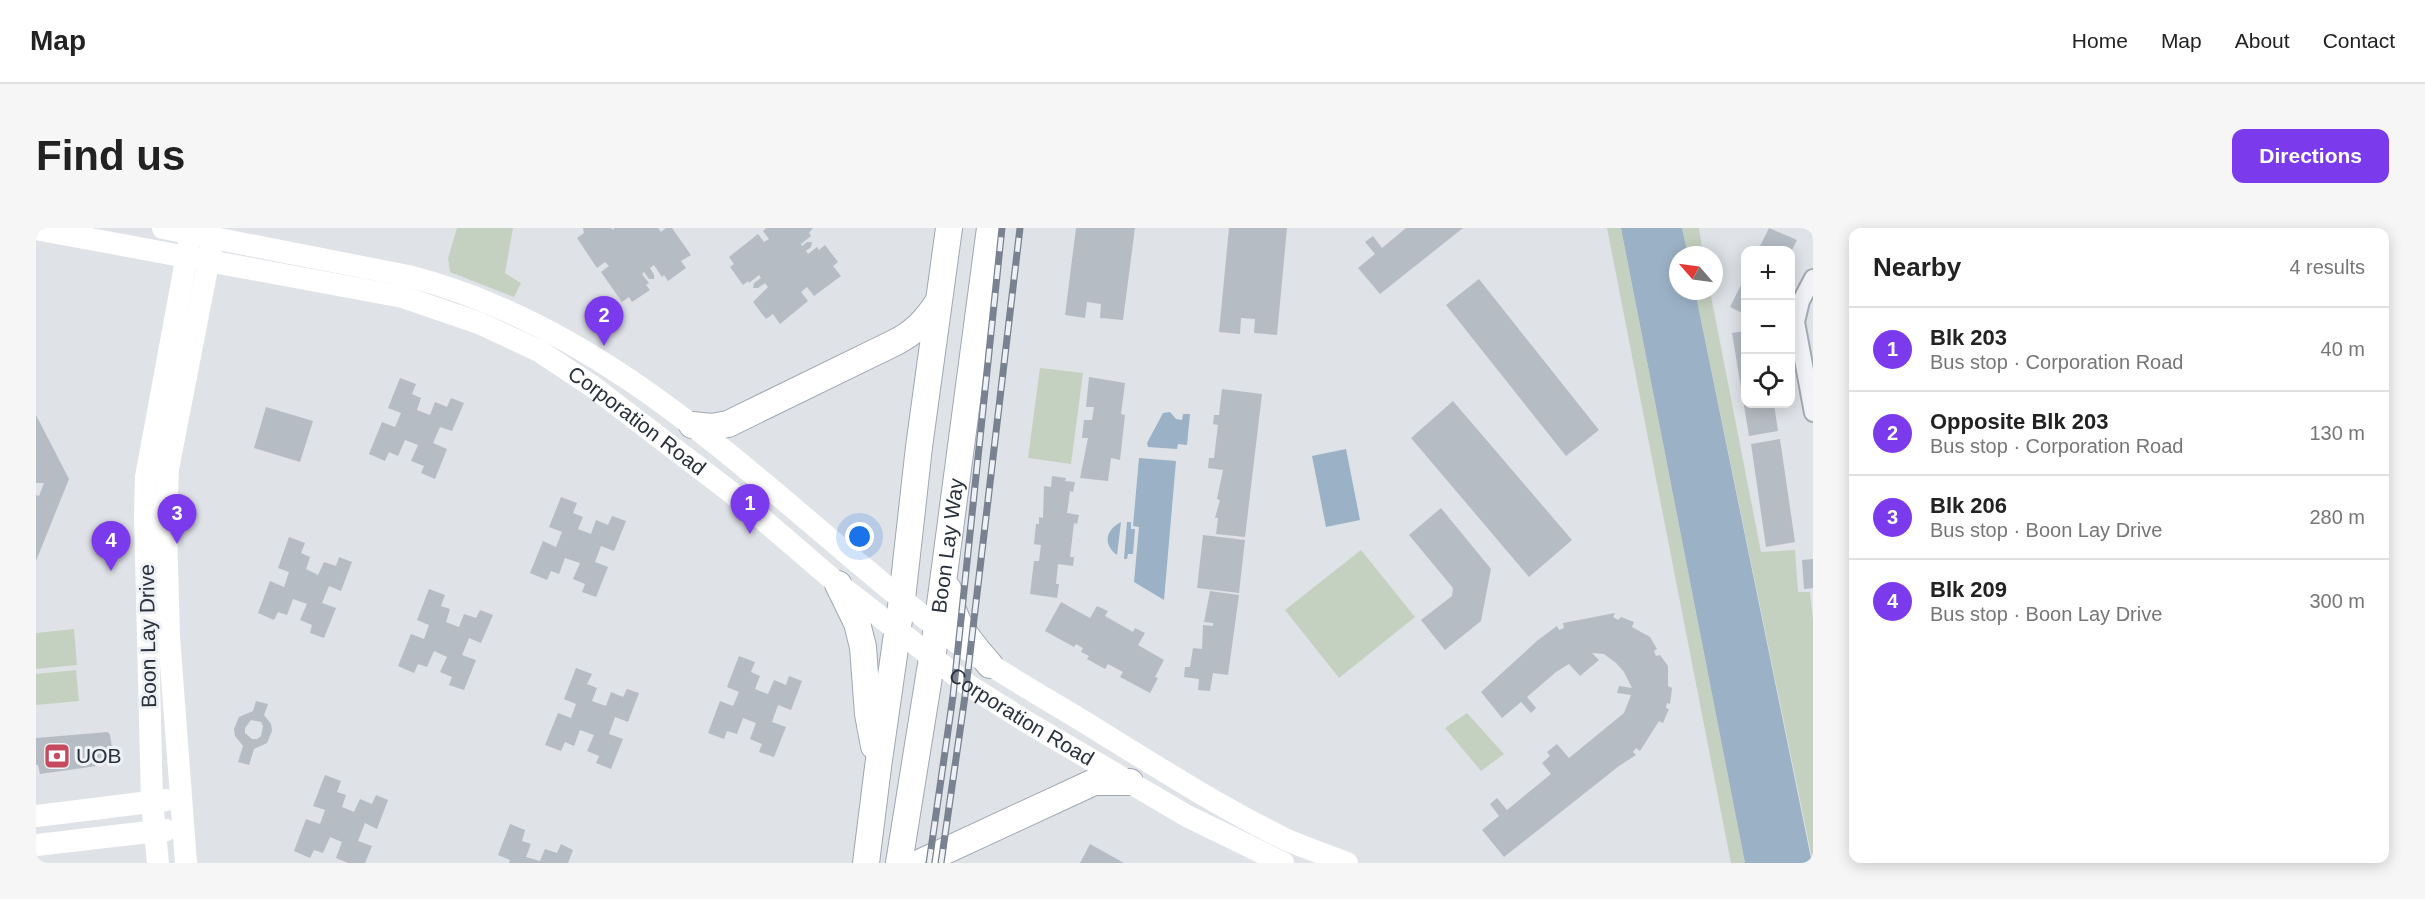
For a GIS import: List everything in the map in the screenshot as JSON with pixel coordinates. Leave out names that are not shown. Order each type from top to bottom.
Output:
[{"type":"main road","name":"Corporation Road","points":[[164,228],[424,280],[470,294],[528,320],[577,347],[692,425],[902,599],[990,665],[1195,790],[1287,840],[1347,863]]},
{"type":"main road","name":"Boon Lay Way","points":[[866,863],[949,228]]},
{"type":"main road","name":"Boon Lay Way","points":[[899,863],[937,627],[990,228]]},
{"type":"main road","name":"Corporation Road","points":[[36,229],[336,284],[419,302],[491,327],[539,351],[592,386],[732,492],[838,584],[932,658],[1025,721],[1130,783],[1187,816],[1283,863]]},
{"type":"main road","name":"Boon Lay Drive","points":[[186,863],[169,637],[166,529],[168,469],[201,236]]},
{"type":"main road","name":"Boon Lay Drive","points":[[158,863],[152,801],[145,516],[147,477],[197,260]]},
{"type":"main road","points":[[419,302],[424,280]]},
{"type":"main road","points":[[692,425],[712,427],[728,424],[910,334],[927,319],[939,300]]},
{"type":"main road","points":[[945,568],[950,603],[957,623],[967,640],[990,665]]},
{"type":"main road","points":[[838,584],[856,623],[863,647],[868,714],[878,767]]},
{"type":"main road","points":[[919,863],[1094,782],[1130,783]]},
{"type":"main road","points":[[43,815],[180,799]]},
{"type":"main road","points":[[43,815],[57,824],[58,832],[46,843]]},
{"type":"main road","points":[[46,843],[183,828]]},
{"type":"street","points":[[1813,278],[1801,301],[1796,322],[1813,413]]},
{"type":"green space","points":[[457,228],[513,228],[505,273],[521,283],[514,297],[450,272],[448,258]]},
{"type":"green space","points":[[1607,228],[1621,228],[1745,863],[1731,863]]},
{"type":"green space","points":[[1682,228],[1699,228],[1702,246],[1686,246]]},
{"type":"green space","points":[[1697,300],[1712,300],[1761,552],[1795,550],[1798,592],[1810,592],[1813,620],[1813,863]]},
{"type":"green space","points":[[1040,368],[1083,373],[1071,464],[1028,458]]},
{"type":"green space","points":[[1361,550],[1415,617],[1339,678],[1285,610]]},
{"type":"green space","points":[[74,629],[77,665],[36,669],[36,633]]},
{"type":"green space","points":[[76,670],[79,701],[36,705],[36,674]]},
{"type":"green space","points":[[1467,713],[1504,754],[1481,771],[1445,728]]},
{"type":"water","points":[[1621,228],[1682,228],[1686,246],[1669,246],[1669,300],[1697,300],[1812,863],[1745,863]]},
{"type":"water","points":[[1170,412],[1176,419],[1182,420],[1183,414],[1190,414],[1187,445],[1178,444],[1177,449],[1148,447],[1147,443],[1163,413]]},
{"type":"water","points":[[1346,449],[1360,520],[1326,527],[1312,456]]},
{"type":"water","points":[[1139,458],[1176,461],[1164,600],[1134,582],[1139,527],[1133,526]]},
{"type":"water","points":[[1121,522],[1117,555],[1109,547],[1108,538],[1112,529]]},
{"type":"water","points":[[1127,522],[1131,522],[1131,529],[1135,529],[1133,554],[1128,554],[1127,559],[1124,559]]},
{"type":"building","points":[[583,228],[611,228],[613,230],[614,228],[658,228],[661,232],[666,228],[672,228],[691,255],[681,261],[686,268],[668,281],[664,275],[662,277],[654,265],[650,268],[654,279],[649,279],[644,272],[642,274],[649,283],[646,285],[650,290],[632,302],[629,297],[622,302],[601,272],[609,266],[605,262],[597,268],[577,238],[584,233]]},
{"type":"building","points":[[766,228],[813,228],[809,233],[811,236],[801,244],[802,246],[807,242],[812,242],[811,247],[806,251],[808,254],[817,247],[819,250],[825,245],[838,262],[833,266],[841,276],[814,296],[807,287],[801,292],[808,301],[780,324],[773,314],[766,319],[753,302],[768,287],[765,283],[758,288],[753,288],[754,283],[761,278],[759,275],[743,285],[730,267],[734,264],[729,257],[758,234],[764,242],[769,239],[763,231]]},
{"type":"building","points":[[1076,228],[1135,228],[1123,320],[1100,318],[1101,304],[1087,302],[1085,318],[1065,315]]},
{"type":"building","points":[[1229,228],[1287,228],[1277,335],[1254,333],[1255,319],[1241,318],[1240,334],[1219,332]]},
{"type":"building","points":[[1406,228],[1463,228],[1380,294],[1358,268],[1375,254],[1365,242],[1373,236],[1382,248]]},
{"type":"building","points":[[1769,228],[1797,240],[1794,246],[1760,246]]},
{"type":"building","points":[[1479,279],[1599,430],[1566,456],[1446,305]]},
{"type":"building","points":[[1741,285],[1741,312],[1730,307]]},
{"type":"building","points":[[1741,332],[1741,388],[1732,333]]},
{"type":"building","points":[[1089,377],[1125,383],[1121,414],[1125,415],[1120,460],[1111,458],[1108,481],[1080,478],[1088,438],[1082,438],[1084,420],[1092,420],[1094,407],[1086,407]]},
{"type":"building","points":[[400,378],[416,384],[412,394],[421,398],[417,410],[430,415],[435,402],[447,407],[451,398],[464,403],[452,431],[440,427],[433,443],[447,449],[435,479],[421,473],[424,466],[411,461],[418,445],[405,440],[398,456],[389,452],[385,461],[369,454],[382,422],[395,427],[401,413],[388,408]]},
{"type":"building","points":[[1222,389],[1262,394],[1245,537],[1216,534],[1218,518],[1215,518],[1220,500],[1217,499],[1223,470],[1208,468],[1209,458],[1214,458],[1218,425],[1213,424],[1214,415],[1219,415]]},
{"type":"building","points":[[1453,401],[1572,540],[1529,577],[1411,438]]},
{"type":"building","points":[[266,407],[313,421],[300,462],[254,448]]},
{"type":"building","points":[[1744,408],[1775,408],[1778,431],[1749,436]]},
{"type":"building","points":[[36,415],[69,479],[36,561],[36,495],[39,496],[44,483],[36,483]]},
{"type":"building","points":[[1780,439],[1795,542],[1766,547],[1751,444]]},
{"type":"building","points":[[1052,476],[1075,482],[1073,492],[1070,491],[1067,513],[1079,515],[1077,524],[1074,523],[1070,557],[1074,557],[1073,566],[1058,564],[1057,598],[1030,594],[1034,561],[1039,561],[1041,545],[1034,544],[1036,524],[1039,524],[1039,517],[1043,518],[1044,486],[1051,487]]},
{"type":"building","points":[[561,497],[577,503],[573,513],[583,517],[578,529],[591,534],[596,520],[608,525],[612,516],[626,521],[614,551],[601,546],[595,562],[608,567],[596,597],[582,592],[585,584],[573,579],[580,563],[565,558],[559,574],[551,571],[547,580],[530,573],[543,541],[556,547],[562,532],[549,527]]},
{"type":"building","points":[[1441,508],[1491,569],[1481,621],[1445,650],[1421,620],[1452,596],[1453,588],[1409,535]]},
{"type":"building","points":[[1203,535],[1245,540],[1239,593],[1197,588]]},
{"type":"building","points":[[289,537],[305,543],[301,553],[310,557],[306,569],[318,575],[324,562],[336,566],[339,557],[352,562],[341,591],[329,586],[322,603],[336,608],[324,638],[310,633],[312,625],[300,620],[307,604],[293,599],[287,615],[278,612],[274,620],[258,613],[270,581],[284,587],[289,572],[278,568]]},
{"type":"building","points":[[1813,559],[1813,588],[1804,589],[1802,560]]},
{"type":"building","points":[[429,589],[445,595],[441,606],[450,609],[446,622],[459,627],[464,614],[476,618],[480,610],[493,615],[481,643],[469,638],[462,655],[476,660],[464,690],[449,685],[452,677],[440,672],[447,657],[434,651],[427,667],[418,664],[414,673],[398,666],[411,634],[424,639],[429,625],[417,620]]},
{"type":"building","points":[[1210,591],[1239,595],[1228,675],[1213,673],[1210,691],[1198,690],[1199,679],[1184,677],[1185,667],[1190,667],[1193,648],[1202,649],[1203,625],[1213,626],[1213,623],[1204,622]]},
{"type":"building","points":[[1061,602],[1090,618],[1097,606],[1108,611],[1105,616],[1133,632],[1135,628],[1145,633],[1138,645],[1164,660],[1150,693],[1120,677],[1123,672],[1108,664],[1105,669],[1087,659],[1089,656],[1081,652],[1083,648],[1076,644],[1074,647],[1045,631]]},
{"type":"building","points":[[1615,613],[1613,617],[1618,620],[1621,617],[1634,622],[1632,627],[1650,637],[1657,649],[1654,651],[1656,656],[1660,655],[1668,666],[1668,686],[1672,688],[1670,704],[1667,703],[1666,708],[1669,709],[1663,723],[1659,721],[1640,751],[1636,748],[1633,752],[1636,755],[1504,857],[1482,830],[1499,816],[1490,804],[1497,798],[1507,810],[1551,774],[1542,763],[1550,756],[1547,752],[1557,744],[1569,758],[1624,713],[1631,695],[1617,693],[1619,686],[1632,688],[1624,672],[1616,663],[1604,654],[1592,653],[1599,660],[1580,676],[1569,664],[1527,697],[1536,708],[1531,713],[1521,702],[1502,718],[1481,692],[1538,640],[1557,626],[1559,630],[1564,628],[1563,623]]},
{"type":"building","points":[[739,656],[755,662],[751,672],[760,676],[755,689],[768,694],[774,680],[786,685],[789,676],[802,681],[791,710],[778,705],[772,722],[786,727],[774,757],[759,752],[762,744],[750,739],[756,723],[743,718],[737,734],[727,731],[724,739],[708,733],[720,701],[733,706],[739,692],[727,687]]},
{"type":"building","points":[[576,668],[592,674],[587,684],[597,688],[592,701],[606,706],[611,692],[623,697],[627,689],[639,693],[628,722],[615,717],[609,734],[623,739],[611,769],[596,763],[599,756],[587,751],[594,735],[580,730],[574,746],[565,742],[561,751],[545,745],[558,713],[571,718],[576,704],[564,699]]},
{"type":"building","points":[[256,701],[268,704],[264,715],[271,724],[272,731],[267,743],[254,749],[249,765],[238,762],[243,746],[235,736],[234,729],[239,717],[253,711]],"holes":[[[251,720],[261,722],[263,726],[261,736],[257,739],[252,739],[245,733],[245,728]]]},
{"type":"building","points":[[108,732],[114,759],[111,764],[40,774],[38,765],[36,765],[36,738]]},
{"type":"building","points":[[325,775],[341,781],[337,792],[346,795],[342,807],[354,812],[360,799],[372,804],[376,795],[388,800],[377,829],[365,823],[358,841],[372,846],[365,863],[348,863],[336,858],[342,842],[330,837],[323,853],[314,850],[310,858],[294,851],[306,819],[320,824],[325,810],[313,806]]},
{"type":"building","points":[[510,824],[525,830],[522,841],[531,844],[526,857],[540,861],[545,849],[557,853],[561,844],[573,850],[568,863],[509,863],[510,860],[498,855]]},
{"type":"building","points":[[1090,844],[1124,863],[1080,863]]},
{"type":"railway","points":[[929,863],[953,696],[1002,228]]},
{"type":"railway","points":[[941,863],[965,696],[1020,228]]},
{"type":"place","name":"Opposite Blk 203","points":[[604,346]]},
{"type":"place","name":"Blk 203","points":[[750,534]]},
{"type":"place","name":"Blk 206","points":[[177,544]]},
{"type":"place","name":"Blk 209","points":[[111,571]]},
{"type":"place","name":"UOB","points":[[57,756]]}]
